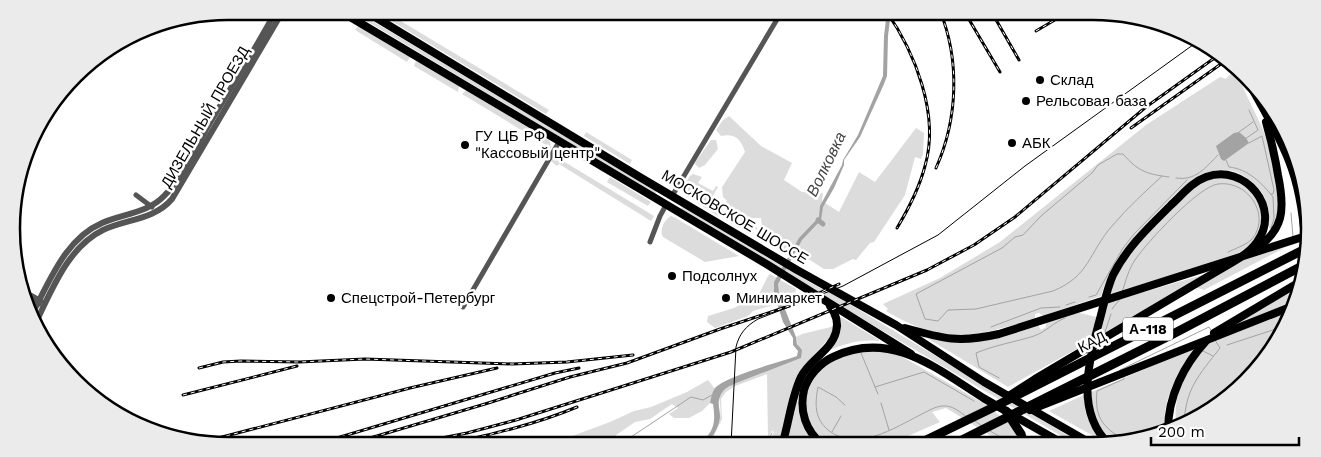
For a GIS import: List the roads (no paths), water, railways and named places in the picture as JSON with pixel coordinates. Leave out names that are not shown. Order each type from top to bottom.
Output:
[{"type":"highway","name":"КАД","points":[[933,437],[1300,252]]},
{"type":"highway","name":"КАД","points":[[969,437],[1297,269]]},
{"type":"highway","points":[[1006,411],[1022,437]]},
{"type":"main road","name":"МОСКОВСКОЕ ШОССЕ","points":[[355,20],[1052,437]]},
{"type":"main road","name":"МОСКОВСКОЕ ШОССЕ","points":[[380,20],[797,270],[896,325],[984,382],[1080,437]]},
{"type":"main road","points":[[1262,108],[1293,172]]},
{"type":"main road","points":[[990,409],[1016,391],[1261,245],[1276,229],[1281,219],[1284,203],[1273,147],[1262,108]]},
{"type":"main road","points":[[1104,437],[1095,426],[1088,407],[1087,383],[1092,349],[1108,288],[1120,262],[1130,248],[1149,226],[1195,183],[1208,176],[1225,174],[1241,178],[1252,186],[1265,210],[1264,227],[1257,242],[1246,254]]},
{"type":"main road","points":[[666,205],[672,196]]},
{"type":"main road","points":[[896,325],[938,337],[962,340],[999,334],[1301,238]]},
{"type":"main road","points":[[1168,423],[1169,409],[1180,377],[1214,333],[1293,286]]},
{"type":"main road","points":[[784,437],[801,377],[813,360],[831,343],[836,332],[837,319],[826,301]]},
{"type":"main road","points":[[998,423],[1284,309]]},
{"type":"main road","points":[[816,437],[808,428],[802,410],[803,396],[807,382],[822,364],[848,350],[868,346],[912,355]]},
{"type":"main road","points":[[1173,421],[1176,389]]},
{"type":"street","name":"ДИЗЕЛЬНЫЙ ПРОЕЗД","points":[[38,312],[40,303],[62,259],[79,237],[100,224],[150,206],[167,193],[185,166],[271,20]]},
{"type":"street","name":"ДИЗЕЛЬНЫЙ ПРОЕЗД","points":[[36,308],[69,261],[86,241],[108,228],[156,212],[169,203],[278,20]]},
{"type":"street","points":[[672,196],[777,20]]},
{"type":"street","points":[[463,307],[559,142]]},
{"type":"street","points":[[136,195],[156,212]]},
{"type":"street","points":[[650,242],[666,205]]},
{"type":"street","points":[[31,297],[40,303]]},
{"type":"street","points":[[33,300],[40,303]]},
{"type":"waterway","points":[[1245,139],[1258,130],[1249,110]]},
{"type":"waterway","points":[[1239,132],[1253,122]]},
{"type":"waterway","points":[[1249,143],[1262,136],[1274,190],[1273,194],[1271,194]]},
{"type":"waterway","points":[[1162,176],[1136,200],[1118,219],[1104,236],[1082,271],[1065,285],[1053,291],[976,309],[948,310],[938,321],[925,319],[916,294],[1002,248],[1015,237],[1023,235],[1041,216],[1092,173],[1098,165],[1117,154],[1123,154],[1143,171],[1169,177]]},
{"type":"waterway","points":[[1176,178],[1189,178],[1195,175],[1218,155]]},
{"type":"waterway","points":[[1226,160],[1229,167],[1236,168],[1254,178],[1273,197],[1274,219],[1271,228]]},
{"type":"waterway","points":[[1089,297],[1096,295],[1123,248],[1134,234],[1187,180]]},
{"type":"waterway","points":[[1122,292],[1133,264],[1150,241],[1187,204],[1209,187],[1218,184],[1229,184],[1248,194],[1258,211],[1257,231],[1251,240],[1228,252]]},
{"type":"waterway","points":[[1291,213],[1293,237]]},
{"type":"waterway","name":"Волковка","points":[[818,220],[823,224]]},
{"type":"waterway","points":[[1112,309],[1121,298]]},
{"type":"waterway","points":[[1066,305],[1075,302]]},
{"type":"waterway","points":[[991,327],[1041,308],[1060,307]]},
{"type":"waterway","points":[[1105,332],[1111,314]]},
{"type":"waterway","points":[[999,378],[979,367],[976,353],[1034,336],[1065,318]]},
{"type":"waterway","points":[[1121,372],[1120,370],[1209,327],[1212,332]]},
{"type":"waterway","points":[[1227,345],[1275,329]]},
{"type":"waterway","points":[[1185,415],[1194,383],[1220,348],[1215,340]]},
{"type":"waterway","points":[[1203,351],[1213,356]]},
{"type":"waterway","points":[[861,353],[878,394]]},
{"type":"waterway","points":[[875,387],[924,372],[974,401]]},
{"type":"waterway","points":[[1117,435],[1107,428],[1099,416],[1097,391],[1124,378]]},
{"type":"waterway","points":[[843,437],[828,430],[820,420],[816,404],[818,387],[836,397],[845,405]]},
{"type":"waterway","points":[[631,437],[691,397],[703,400],[712,395]]},
{"type":"waterway","points":[[881,403],[889,430]]},
{"type":"waterway","points":[[871,437],[900,426],[940,406],[953,408],[967,417]]},
{"type":"waterway","points":[[832,432],[841,416]]},
{"type":"waterway","points":[[975,421],[982,426]]},
{"type":"waterway","points":[[990,431],[999,437]]},
{"type":"waterway","points":[[770,437],[772,433]]},
{"type":"tram line","points":[[731,437],[736,347],[741,334],[750,324],[758,319],[843,286],[938,235],[1025,166],[1192,46]]},
{"type":"railway","points":[[892,20],[906,45],[922,85],[927,105],[929,126],[929,146],[923,174],[906,213],[897,228]]},
{"type":"railway","points":[[936,168],[949,130],[954,90],[951,49],[943,20]]},
{"type":"railway","points":[[969,20],[1000,72]]},
{"type":"railway","points":[[996,20],[1019,60]]},
{"type":"railway","points":[[1036,31],[1055,20]]},
{"type":"railway","points":[[447,437],[516,420],[731,352],[927,270],[974,245],[1015,217],[1146,107],[1213,59]]},
{"type":"railway","points":[[1131,128],[1221,64]]},
{"type":"railway","points":[[373,437],[570,377],[627,363],[792,305],[839,284]]},
{"type":"railway","points":[[199,368],[223,362],[241,361],[299,362],[365,359],[512,364],[567,362],[633,355]]},
{"type":"railway","points":[[183,395],[297,366]]},
{"type":"railway","points":[[222,437],[410,388],[497,368]]},
{"type":"railway","points":[[340,437],[555,373],[579,368]]},
{"type":"railway","points":[[477,437],[528,424],[577,407]]},
{"type":"place","name":"Склад","points":[[1040,80]]},
{"type":"place","name":"Рельсовая база","points":[[1026,101]]},
{"type":"place","name":"АБК","points":[[1012,143]]},
{"type":"place","name":"ГУ ЦБ РФ \"Кассовый центр\"","points":[[465,145]]},
{"type":"place","name":"Подсолнух","points":[[672,276]]},
{"type":"place","name":"Спецстрой-Петербург","points":[[331,298]]},
{"type":"place","name":"Минимаркет","points":[[726,298]]}]
